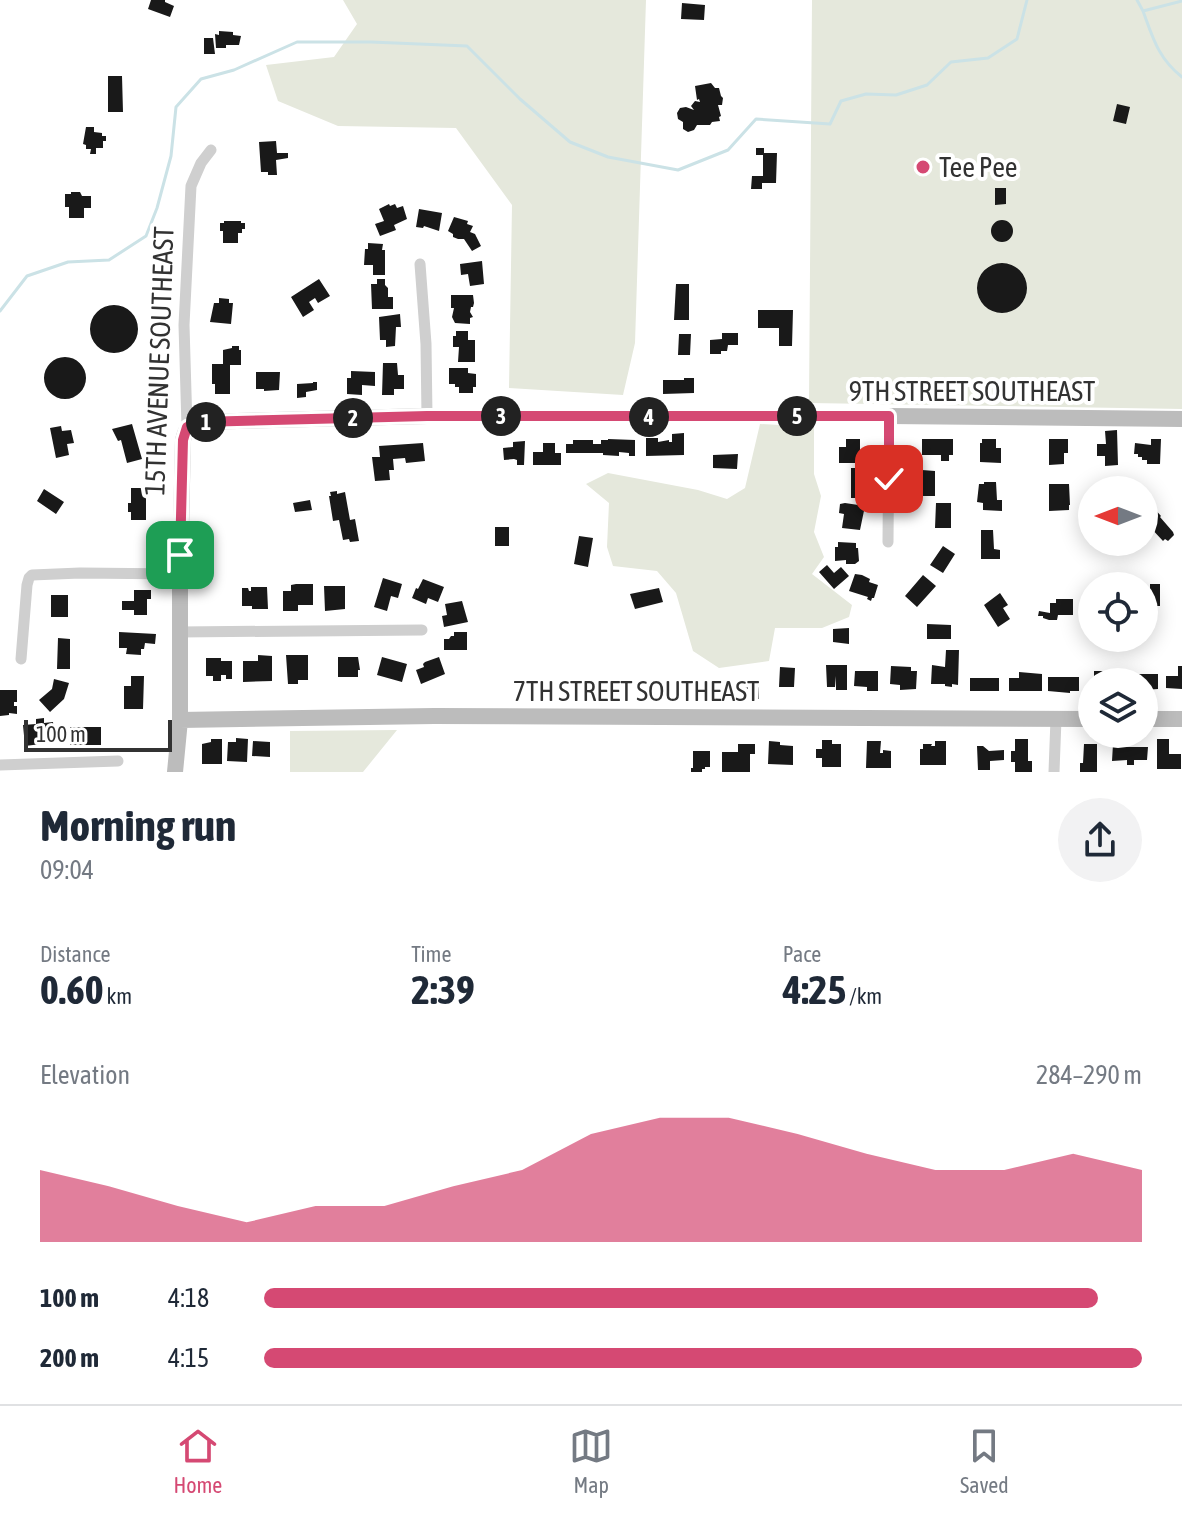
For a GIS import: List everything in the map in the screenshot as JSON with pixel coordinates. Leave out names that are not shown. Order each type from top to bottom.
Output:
[{"type":"street","name":"15TH AVENUE SOUTHEAST","points":[[175,772],[180,720],[183,440],[187,427],[184,325],[191,186],[201,163],[211,150]]},
{"type":"street","points":[[420,264],[427,416]]},
{"type":"street","name":"9TH STREET SOUTHEAST","points":[[187,427],[199,422],[427,416],[1182,419]]},
{"type":"street","points":[[888,542],[889,416]]},
{"type":"street","points":[[21,659],[30,577],[53,573],[180,574]]},
{"type":"street","points":[[179,632],[422,630]]},
{"type":"street","name":"7TH STREET SOUTHEAST","points":[[180,720],[420,716],[1078,719]]},
{"type":"street","points":[[1054,772],[1056,719]]},
{"type":"street","points":[[1158,719],[1182,719]]},
{"type":"street","points":[[0,765],[118,761]]},
{"type":"shaded area","points":[[343,0],[646,0],[635,343],[623,395],[509,388],[512,205],[456,128],[338,126],[278,101],[266,65],[334,57],[357,24]]},
{"type":"shaded area","points":[[812,0],[1182,0],[1182,409],[809,403]]},
{"type":"shaded area","points":[[760,424],[814,427],[814,474],[821,496],[814,532],[824,557],[812,574],[852,605],[849,617],[822,628],[775,628],[769,661],[719,668],[693,651],[676,593],[657,571],[613,566],[607,547],[609,503],[586,484],[608,473],[698,490],[727,499],[745,488]]},
{"type":"shaded area","points":[[397,730],[363,772],[290,772],[290,731]]},
{"type":"building","points":[[151,0],[165,0],[174,6],[170,17],[148,9]]},
{"type":"building","points":[[682,3],[705,5],[704,20],[681,19]]},
{"type":"building","points":[[219,31],[241,36],[239,45],[216,48],[215,34],[219,35]]},
{"type":"building","points":[[204,38],[213,38],[215,54],[204,54]]},
{"type":"building","points":[[108,76],[122,76],[123,112],[108,112]]},
{"type":"building","points":[[711,83],[719,88],[723,98],[722,105],[718,105],[720,121],[697,125],[688,132],[683,129],[683,122],[678,119],[677,113],[680,108],[694,110],[691,106],[695,101],[700,102],[695,86]]},
{"type":"building","points":[[1117,104],[1130,107],[1126,124],[1113,121]]},
{"type":"building","points":[[86,127],[94,127],[94,132],[106,136],[103,148],[96,148],[96,154],[90,154],[91,149],[86,149],[83,144]]},
{"type":"building","points":[[276,141],[277,153],[288,153],[288,158],[276,160],[277,175],[268,175],[268,172],[261,172],[259,142]]},
{"type":"building","points":[[756,148],[764,148],[764,153],[777,153],[776,183],[762,183],[762,189],[751,189],[752,176],[763,176],[763,155],[756,155]]},
{"type":"building","points":[[995,188],[1006,188],[1006,204],[995,205]]},
{"type":"building","points":[[71,192],[91,196],[91,208],[84,208],[84,218],[69,218],[65,194]]},
{"type":"building","points":[[395,204],[397,208],[403,206],[407,219],[394,225],[396,230],[380,236],[375,224],[384,221],[379,209]]},
{"type":"building","points":[[419,209],[442,213],[439,231],[416,227]]},
{"type":"building","points":[[454,217],[473,226],[470,232],[475,234],[481,246],[472,251],[464,239],[453,237],[448,231]]},
{"type":"building","points":[[1002,220],[1013,231],[1002,242],[991,231]]},
{"type":"building","points":[[220,223],[245,223],[245,229],[238,233],[238,243],[223,243]]},
{"type":"building","points":[[368,243],[383,244],[385,275],[373,275],[373,265],[364,265]]},
{"type":"building","points":[[482,261],[484,284],[470,286],[468,274],[461,275],[460,264]]},
{"type":"building","points":[[1002,263],[1020,270],[1027,288],[1020,306],[1002,313],[984,306],[977,288],[984,270]]},
{"type":"building","points":[[319,279],[330,296],[318,303],[315,298],[309,302],[314,310],[303,317],[291,297]]},
{"type":"building","points":[[377,279],[385,279],[388,297],[393,297],[393,309],[372,309],[371,284],[377,284]]},
{"type":"building","points":[[676,284],[689,284],[689,320],[674,320]]},
{"type":"building","points":[[451,295],[473,295],[470,324],[455,323]]},
{"type":"building","points":[[219,298],[229,299],[229,303],[233,303],[231,324],[210,322],[214,303],[219,303]]},
{"type":"building","points":[[114,305],[123,306],[131,312],[137,320],[137,338],[131,346],[123,352],[114,353],[105,352],[97,346],[91,338],[90,329],[91,320],[97,312],[105,306]]},
{"type":"building","points":[[758,310],[793,310],[792,346],[779,346],[779,328],[758,328]]},
{"type":"building","points":[[400,314],[401,327],[396,327],[395,346],[386,347],[386,340],[380,340],[379,317]]},
{"type":"building","points":[[456,331],[468,331],[468,340],[475,340],[475,362],[458,362],[459,347],[453,347]]},
{"type":"building","points":[[722,333],[738,333],[738,345],[728,345],[727,351],[721,351],[721,354],[710,354],[710,340],[722,339]]},
{"type":"building","points":[[679,334],[691,334],[690,355],[678,355]]},
{"type":"building","points":[[239,346],[241,350],[241,365],[230,365],[230,394],[215,394],[212,364],[223,364],[223,350]]},
{"type":"building","points":[[65,357],[80,363],[86,378],[80,393],[65,399],[50,393],[44,378],[50,363]]},
{"type":"building","points":[[383,363],[397,363],[398,375],[404,375],[404,389],[394,389],[394,395],[382,395]]},
{"type":"building","points":[[449,368],[468,368],[468,373],[476,374],[473,393],[459,393],[459,387],[449,384]]},
{"type":"building","points":[[351,371],[375,372],[375,386],[362,385],[362,395],[347,394],[347,378],[351,378]]},
{"type":"building","points":[[256,372],[280,372],[279,390],[256,389]]},
{"type":"building","points":[[694,378],[694,393],[663,394],[663,380]]},
{"type":"building","points":[[317,382],[317,390],[306,392],[306,397],[297,398],[297,384]]},
{"type":"building","points":[[132,424],[142,459],[127,463],[121,440],[118,441],[112,429]]},
{"type":"building","points":[[61,426],[62,431],[71,430],[74,443],[67,444],[69,455],[56,458],[50,428]]},
{"type":"building","points":[[1117,430],[1118,465],[1105,466],[1105,456],[1097,456],[1097,444],[1106,444],[1105,431]]},
{"type":"building","points":[[684,433],[684,455],[646,456],[646,438],[672,442],[672,434]]},
{"type":"building","points":[[846,439],[860,439],[860,451],[865,451],[865,463],[839,463],[839,447],[846,447]]},
{"type":"building","points":[[922,439],[953,439],[953,455],[949,455],[949,461],[941,461],[941,455],[922,455]]},
{"type":"building","points":[[982,439],[996,439],[996,448],[1001,448],[1001,463],[980,462]]},
{"type":"building","points":[[1049,439],[1068,439],[1064,464],[1049,465]]},
{"type":"building","points":[[1151,439],[1161,439],[1160,464],[1147,464],[1147,460],[1134,454],[1135,443],[1151,445]]},
{"type":"building","points":[[573,440],[593,440],[593,444],[601,444],[601,440],[635,440],[635,456],[619,452],[619,456],[566,453],[566,444],[573,444]]},
{"type":"building","points":[[525,441],[524,465],[517,465],[514,459],[504,460],[503,448],[513,447],[513,442]]},
{"type":"building","points":[[423,443],[425,461],[406,463],[405,458],[393,459],[394,470],[389,470],[390,480],[375,481],[372,457],[380,457],[379,446]]},
{"type":"building","points":[[543,443],[555,443],[555,453],[561,453],[561,465],[533,465],[533,452],[543,452]]},
{"type":"building","points":[[738,454],[737,469],[713,468],[713,455]]},
{"type":"building","points":[[851,468],[864,468],[864,498],[851,498]]},
{"type":"building","points":[[922,470],[935,471],[935,496],[914,496],[914,482],[922,482]]},
{"type":"building","points":[[996,482],[997,500],[1002,500],[1002,511],[983,510],[983,503],[977,502],[979,484]]},
{"type":"building","points":[[1049,484],[1069,484],[1069,510],[1049,511]]},
{"type":"building","points":[[131,488],[146,488],[146,520],[131,520],[128,503],[131,503]]},
{"type":"building","points":[[44,489],[64,502],[56,514],[37,501]]},
{"type":"building","points":[[337,491],[337,494],[345,492],[350,520],[355,519],[359,541],[343,540],[339,520],[333,521],[329,496],[330,492]]},
{"type":"building","points":[[310,500],[312,510],[295,512],[293,503]]},
{"type":"building","points":[[936,503],[951,503],[951,528],[935,528]]},
{"type":"building","points":[[840,504],[865,506],[860,530],[842,528],[844,514],[839,513]]},
{"type":"building","points":[[1158,513],[1174,535],[1163,541],[1158,536]]},
{"type":"building","points":[[495,527],[509,527],[509,546],[495,546]]},
{"type":"building","points":[[981,530],[993,530],[994,549],[1000,550],[1000,559],[981,559]]},
{"type":"building","points":[[579,536],[593,538],[588,567],[574,564]]},
{"type":"building","points":[[838,542],[856,543],[859,561],[846,564],[846,560],[835,561]]},
{"type":"building","points":[[943,546],[955,554],[943,573],[930,565]]},
{"type":"building","points":[[827,565],[834,573],[841,567],[849,576],[834,589],[819,572]]},
{"type":"building","points":[[855,574],[878,585],[871,601],[868,597],[849,591]]},
{"type":"building","points":[[923,575],[936,586],[917,607],[905,596]]},
{"type":"building","points":[[383,578],[402,584],[398,598],[391,596],[387,611],[374,607]]},
{"type":"building","points":[[423,579],[444,587],[438,602],[428,598],[426,604],[412,598]]},
{"type":"building","points":[[313,584],[313,605],[298,605],[298,611],[283,611],[283,591],[291,591],[291,585]]},
{"type":"building","points":[[1158,584],[1160,584],[1158,606]]},
{"type":"building","points":[[324,586],[345,586],[345,609],[325,611]]},
{"type":"building","points":[[251,587],[267,587],[268,609],[242,606],[242,588],[251,591]]},
{"type":"building","points":[[659,588],[663,602],[635,609],[630,594]]},
{"type":"building","points":[[134,590],[151,590],[151,599],[147,599],[147,615],[134,615],[134,610],[122,610],[122,601],[134,601]]},
{"type":"building","points":[[1000,593],[1008,605],[1003,608],[1010,619],[998,627],[984,605]]},
{"type":"building","points":[[51,595],[68,595],[68,617],[51,617]]},
{"type":"building","points":[[1056,599],[1073,599],[1073,615],[1058,615],[1057,620],[1038,616],[1039,611],[1050,613],[1050,603],[1056,603]]},
{"type":"building","points":[[462,601],[468,622],[444,627],[442,616],[447,615],[445,604]]},
{"type":"building","points":[[927,624],[951,625],[951,639],[927,639]]},
{"type":"building","points":[[849,628],[849,644],[833,642],[833,629]]},
{"type":"building","points":[[119,632],[156,634],[155,644],[145,643],[141,655],[126,654],[127,648],[119,648]]},
{"type":"building","points":[[454,632],[467,632],[467,650],[444,650],[444,639],[454,636]]},
{"type":"building","points":[[58,638],[70,639],[70,669],[57,669]]},
{"type":"building","points":[[946,650],[959,650],[958,685],[952,684],[952,687],[931,684],[932,665],[945,667]]},
{"type":"building","points":[[258,655],[272,656],[272,681],[243,682],[243,661],[258,661]]},
{"type":"building","points":[[286,655],[308,655],[308,680],[288,684]]},
{"type":"building","points":[[338,657],[358,657],[358,677],[338,677]]},
{"type":"building","points":[[382,657],[407,664],[402,682],[377,675]]},
{"type":"building","points":[[439,657],[445,674],[421,684],[416,670],[424,667],[425,662]]},
{"type":"building","points":[[206,658],[232,661],[232,679],[221,675],[221,681],[213,681],[213,676],[206,676]]},
{"type":"building","points":[[826,665],[847,665],[847,690],[836,690],[836,676],[835,687],[827,687]]},
{"type":"building","points":[[891,666],[911,667],[911,671],[917,671],[916,689],[900,690],[900,685],[890,684]]},
{"type":"building","points":[[1178,666],[1182,666],[1182,689],[1166,688],[1166,676],[1178,676]]},
{"type":"building","points":[[780,667],[795,668],[794,687],[779,687]]},
{"type":"building","points":[[855,671],[878,671],[878,691],[854,686]]},
{"type":"building","points":[[1019,672],[1042,674],[1042,691],[1009,691],[1009,678],[1019,678]]},
{"type":"building","points":[[131,676],[144,676],[143,709],[124,709],[124,686],[131,686]]},
{"type":"building","points":[[1048,677],[1078,677],[1078,691],[1048,691]]},
{"type":"building","points":[[970,678],[999,678],[999,691],[970,691]]},
{"type":"building","points":[[54,679],[69,683],[64,699],[50,712],[39,700],[52,689]]},
{"type":"building","points":[[758,682],[759,699],[721,699],[721,687],[730,686],[730,683]]},
{"type":"building","points":[[0,690],[17,690],[14,706],[17,706],[17,714],[0,716]]},
{"type":"building","points":[[44,718],[44,723],[53,722],[55,739],[25,746],[23,725],[36,724],[36,719]]},
{"type":"building","points":[[70,727],[101,727],[101,745],[70,745]]},
{"type":"building","points":[[236,738],[248,739],[247,762],[227,761],[228,742],[236,742]]},
{"type":"building","points":[[211,739],[222,739],[222,764],[202,764],[202,744],[211,742]]},
{"type":"building","points":[[1015,739],[1028,739],[1028,761],[1032,761],[1032,772],[1015,772],[1011,751],[1015,751]]},
{"type":"building","points":[[1158,739],[1169,739],[1169,754],[1181,754],[1181,769],[1157,769]]},
{"type":"building","points":[[822,740],[841,744],[841,767],[822,767],[822,758],[816,758],[816,749],[822,749]]},
{"type":"building","points":[[253,741],[270,742],[270,757],[252,756]]},
{"type":"building","points":[[769,741],[793,746],[793,765],[768,764]]},
{"type":"building","points":[[867,741],[881,741],[880,753],[883,750],[891,751],[891,768],[866,768]]},
{"type":"building","points":[[935,741],[946,741],[946,765],[920,765],[923,744],[935,746]]},
{"type":"building","points":[[738,744],[755,744],[755,754],[750,754],[750,772],[722,772],[722,752],[738,752]]},
{"type":"building","points":[[977,746],[989,751],[1004,750],[1004,760],[990,761],[990,770],[978,770]]},
{"type":"building","points":[[1084,748],[1097,748],[1097,772],[1080,772],[1080,763],[1083,763]]},
{"type":"building","points":[[1113,748],[1148,748],[1147,760],[1134,760],[1134,765],[1127,765],[1127,760],[1112,761]]},
{"type":"building","points":[[693,751],[710,751],[710,767],[705,767],[702,772],[691,772]]},
{"type":"waterway","points":[[0,311],[27,276],[68,262],[109,260],[146,236],[171,156],[176,107],[201,79],[234,70],[297,42],[467,46],[520,99],[570,142],[608,157],[678,170],[728,150],[756,119],[830,124],[841,101],[866,94],[896,95],[927,85],[951,62],[988,58],[1017,39],[1027,0]]},
{"type":"waterway","points":[[1137,0],[1143,11],[1182,1]]},
{"type":"waterway","points":[[1143,11],[1162,55],[1182,77]]},
{"type":"place","name":"Tee Pee","points":[[923,167]]},
{"type":"route","points":[[180,555],[183,440],[187,427],[199,422],[427,416],[889,416],[889,479]]}]
